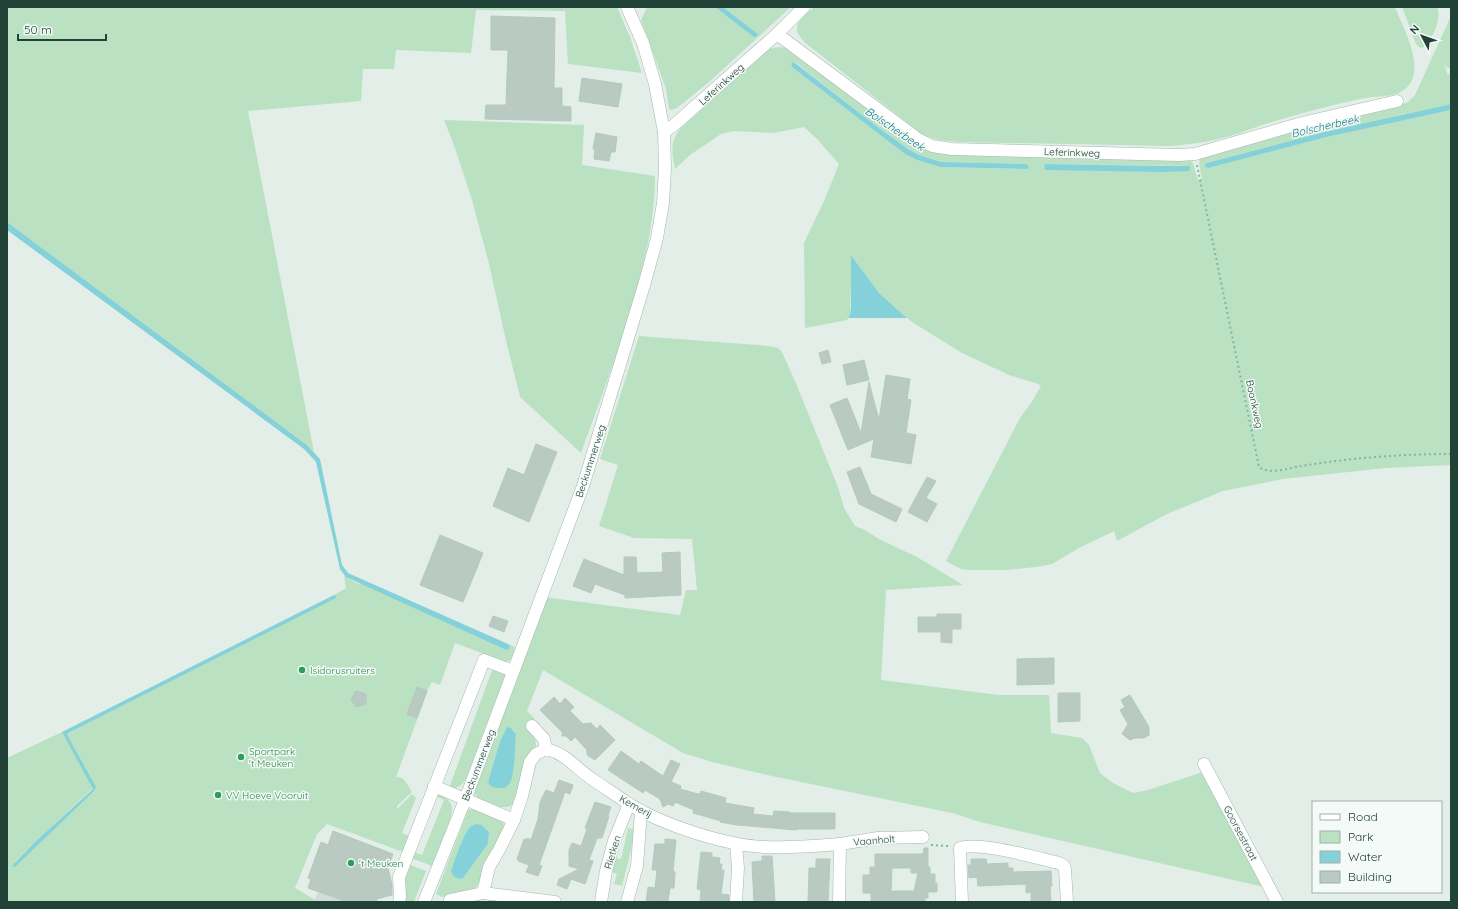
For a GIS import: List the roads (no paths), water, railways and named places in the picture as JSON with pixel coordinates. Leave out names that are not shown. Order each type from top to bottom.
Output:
[{"type":"street","name":"Beckummerweg","points":[[424,902],[465,800],[583,486],[657,238],[663,203],[665,169],[664,132],[655,84],[643,43],[627,7]]},
{"type":"street","name":"Leferinkweg","points":[[664,132],[674,125],[777,34],[804,7]]},
{"type":"street","name":"Leferinkweg","points":[[777,34],[918,140],[932,146],[960,149],[1179,155],[1195,154],[1302,123],[1397,101]]},
{"type":"street","points":[[399,902],[399,877],[484,660],[514,671]]},
{"type":"street","points":[[483,893],[489,867],[514,820],[522,796],[530,762],[536,754],[546,749],[544,739],[532,726]]},
{"type":"street","name":"Kemerij","points":[[546,749],[557,752],[567,758],[588,776],[641,811],[684,829],[736,844],[764,847],[801,847],[840,844]]},
{"type":"street","name":"Goorsestraat","points":[[1204,764],[1277,902]]},
{"type":"street","points":[[434,786],[514,820]]},
{"type":"street","name":"Rietken","points":[[601,902],[606,871],[612,848],[629,804]]},
{"type":"street","points":[[627,902],[637,866],[641,811]]},
{"type":"street","name":"Vaanholt","points":[[839,902],[840,844],[878,838],[923,837]]},
{"type":"street","points":[[736,844],[738,868],[736,902]]},
{"type":"street","points":[[962,902],[960,848],[966,845],[993,848],[1059,863],[1064,866],[1065,869],[1067,902]]},
{"type":"street","points":[[450,900],[483,893],[556,902]]},
{"type":"water","points":[[715,7],[723,7],[758,34],[757,37],[754,37]]},
{"type":"water","points":[[792,62],[883,131],[919,155],[941,162],[1027,164],[1029,168],[940,167],[917,160],[905,154],[792,67]]},
{"type":"water","points":[[1451,104],[1451,110],[1327,137],[1208,168],[1205,167],[1205,164],[1207,163],[1325,132]]},
{"type":"water","points":[[1046,164],[1190,166],[1190,169],[1189,171],[1163,172],[1045,170],[1044,166]]},
{"type":"water","points":[[7,222],[307,445],[320,459],[342,565],[348,573],[508,644],[510,646],[509,649],[506,650],[346,577],[340,569],[316,462],[304,449],[7,230]]},
{"type":"water","points":[[851,255],[879,293],[907,318],[848,318],[851,307]]},
{"type":"water","points":[[334,595],[336,598],[68,733],[67,735],[96,787],[94,791],[15,867],[12,866],[35,842],[93,789],[62,732]]},
{"type":"water","points":[[507,727],[511,728],[516,734],[511,781],[503,788],[495,788],[488,782],[500,741]]},
{"type":"water","points":[[477,824],[482,825],[489,832],[488,844],[463,878],[457,878],[451,872],[457,855],[468,829]]},
{"type":"place","name":"Isidorusruiters","points":[[302,670]]},
{"type":"place","name":"Sportpark 't Meuken","points":[[241,757]]},
{"type":"place","name":"VV Hoeve Vooruit","points":[[218,795]]},
{"type":"place","name":"'t Meuken","points":[[351,863]]},
{"type":"water label","name":"Bolscherbeek","points":[[1325,126]]},
{"type":"water label","name":"Bolscherbeek","points":[[895,129]]}]
